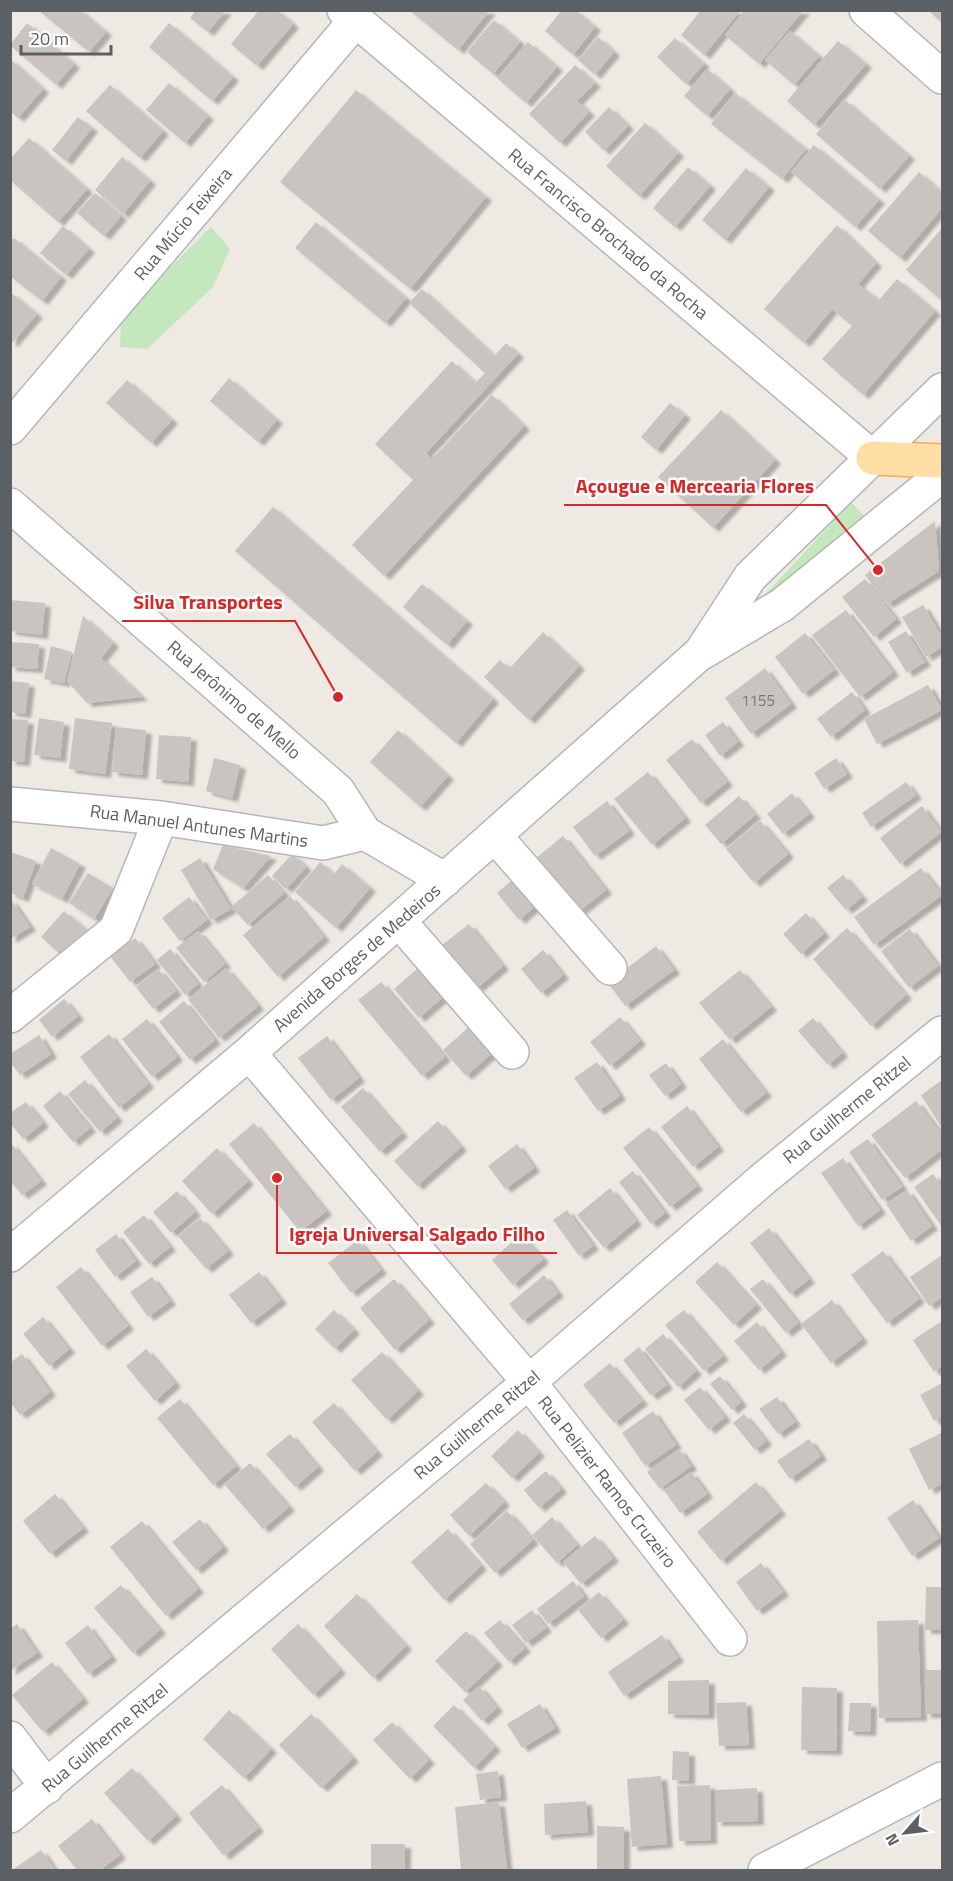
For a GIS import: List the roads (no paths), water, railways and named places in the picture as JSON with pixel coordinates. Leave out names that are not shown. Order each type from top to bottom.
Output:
[{"type":"main road","points":[[873,458],[942,461]]},
{"type":"street","points":[[866,10],[942,77]]},
{"type":"street","name":"Rua Múcio Teixeira","points":[[10,428],[349,16]]},
{"type":"street","name":"Rua Francisco Brochado da Rocha","points":[[349,16],[873,458]]},
{"type":"street","name":"Avenida Borges de Medeiros","points":[[698,656],[750,577],[942,390]]},
{"type":"street","name":"Avenida Borges de Medeiros","points":[[10,1255],[249,1053],[698,656],[782,606],[942,475]]},
{"type":"street","name":"Rua Jerônimo de Mello","points":[[10,505],[338,791],[365,833]]},
{"type":"street","name":"Rua Manuel Antunes Martins","points":[[10,804],[161,818],[323,843],[365,833]]},
{"type":"street","points":[[10,1017],[116,930],[161,818]]},
{"type":"street","points":[[365,833],[445,880]]},
{"type":"street","points":[[495,836],[610,968]]},
{"type":"street","points":[[399,921],[512,1052]]},
{"type":"street","name":"Rua Guilherme Ritzel","points":[[10,1816],[529,1382],[763,1179],[942,1033]]},
{"type":"street","name":"Rua Pelizier Ramos Cruzeiro","points":[[249,1053],[529,1382],[730,1639]]},
{"type":"street","points":[[10,1738],[47,1787]]},
{"type":"street","points":[[765,1870],[942,1779]]},
{"type":"place","name":"Açougue e Mercearia Flores","points":[[878,570]]},
{"type":"place","name":"Silva Transportes","points":[[338,697]]},
{"type":"place","name":"Igreja Universal Salgado Filho","points":[[277,1178]]}]
